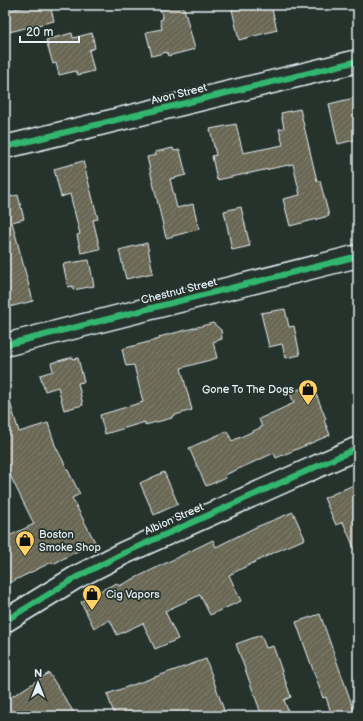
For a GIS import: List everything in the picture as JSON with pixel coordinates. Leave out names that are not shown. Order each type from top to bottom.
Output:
[{"type":"street","name":"Avon Street","points":[[5,147],[358,61]]},
{"type":"street","name":"Chestnut Street","points":[[5,345],[358,256]]},
{"type":"street","name":"Albion Street","points":[[5,621],[75,578],[124,553],[358,448]]},
{"type":"building","points":[[32,5],[50,5],[54,21],[5,33],[5,11]]},
{"type":"building","points":[[159,5],[183,5],[195,49],[168,56],[167,52],[152,56],[146,32],[162,29],[160,20],[163,19]]},
{"type":"building","points":[[231,5],[271,5],[277,30],[239,40]]},
{"type":"building","points":[[72,33],[73,38],[92,33],[95,48],[89,50],[94,71],[78,75],[76,71],[59,75],[56,63],[53,64],[46,40]]},
{"type":"building","points":[[358,97],[358,139],[338,144],[329,104]]},
{"type":"building","points":[[300,109],[317,181],[320,181],[329,216],[290,226],[283,199],[300,195],[293,164],[217,180],[212,156],[216,155],[210,129],[236,124],[243,153],[283,145],[279,129],[284,128],[281,113]]},
{"type":"building","points":[[173,148],[174,151],[180,150],[186,175],[170,179],[177,208],[193,204],[199,229],[166,238],[147,157],[156,155],[155,152]]},
{"type":"building","points":[[83,161],[98,219],[93,220],[100,249],[81,253],[77,235],[80,234],[70,194],[61,197],[54,169]]},
{"type":"building","points":[[18,195],[24,219],[12,222],[33,301],[5,308],[5,198]]},
{"type":"building","points":[[241,207],[250,246],[232,250],[224,211]]},
{"type":"building","points":[[147,243],[153,273],[126,279],[119,250]]},
{"type":"building","points":[[89,260],[94,286],[73,290],[73,286],[68,287],[63,264]]},
{"type":"building","points":[[285,309],[289,327],[294,326],[300,355],[286,358],[282,344],[269,347],[261,313]]},
{"type":"building","points":[[213,323],[221,330],[222,339],[213,342],[217,358],[181,368],[192,410],[172,416],[172,418],[145,425],[145,422],[105,434],[100,415],[143,402],[134,365],[126,366],[122,349],[160,339],[159,337]]},
{"type":"building","points":[[73,357],[73,359],[78,358],[84,382],[78,383],[83,405],[64,410],[58,387],[45,391],[40,375],[53,371],[51,363]]},
{"type":"building","points":[[312,384],[326,419],[324,420],[330,435],[276,458],[274,453],[225,475],[226,478],[206,486],[189,448],[227,431],[232,441],[262,427],[259,419],[294,403],[290,393]]},
{"type":"building","points":[[5,399],[9,399],[19,432],[48,423],[55,445],[80,494],[72,498],[95,542],[53,564],[52,562],[5,585],[5,554],[10,551],[5,538],[34,524],[5,465]]},
{"type":"building","points":[[164,472],[178,504],[154,515],[140,483]]},
{"type":"building","points":[[358,483],[358,557],[343,522],[336,525],[324,498]]},
{"type":"building","points":[[293,512],[305,539],[229,575],[241,601],[210,615],[200,595],[165,611],[178,639],[155,649],[143,623],[117,635],[110,620],[94,628],[81,602],[94,595],[93,594],[117,583],[119,586],[213,540],[216,547],[254,528]]},
{"type":"building","points":[[320,614],[356,716],[332,716],[326,697],[323,698],[296,622]]},
{"type":"building","points":[[261,635],[266,648],[273,646],[291,697],[284,700],[290,716],[262,716],[236,644]]},
{"type":"building","points":[[206,659],[226,716],[115,716],[107,694]]},
{"type":"building","points":[[49,673],[76,716],[5,716],[5,701]]},
{"type":"cycle path","points":[[5,147],[358,61]]},
{"type":"cycle path","points":[[5,345],[358,256]]},
{"type":"cycle path","points":[[5,621],[75,578],[124,553],[358,448]]},
{"type":"place","name":"Gone To The Dogs","points":[[308,406]]},
{"type":"place","name":"Boston Smoke Shop","points":[[25,557]]},
{"type":"place","name":"Cig Vapors","points":[[92,611]]}]
